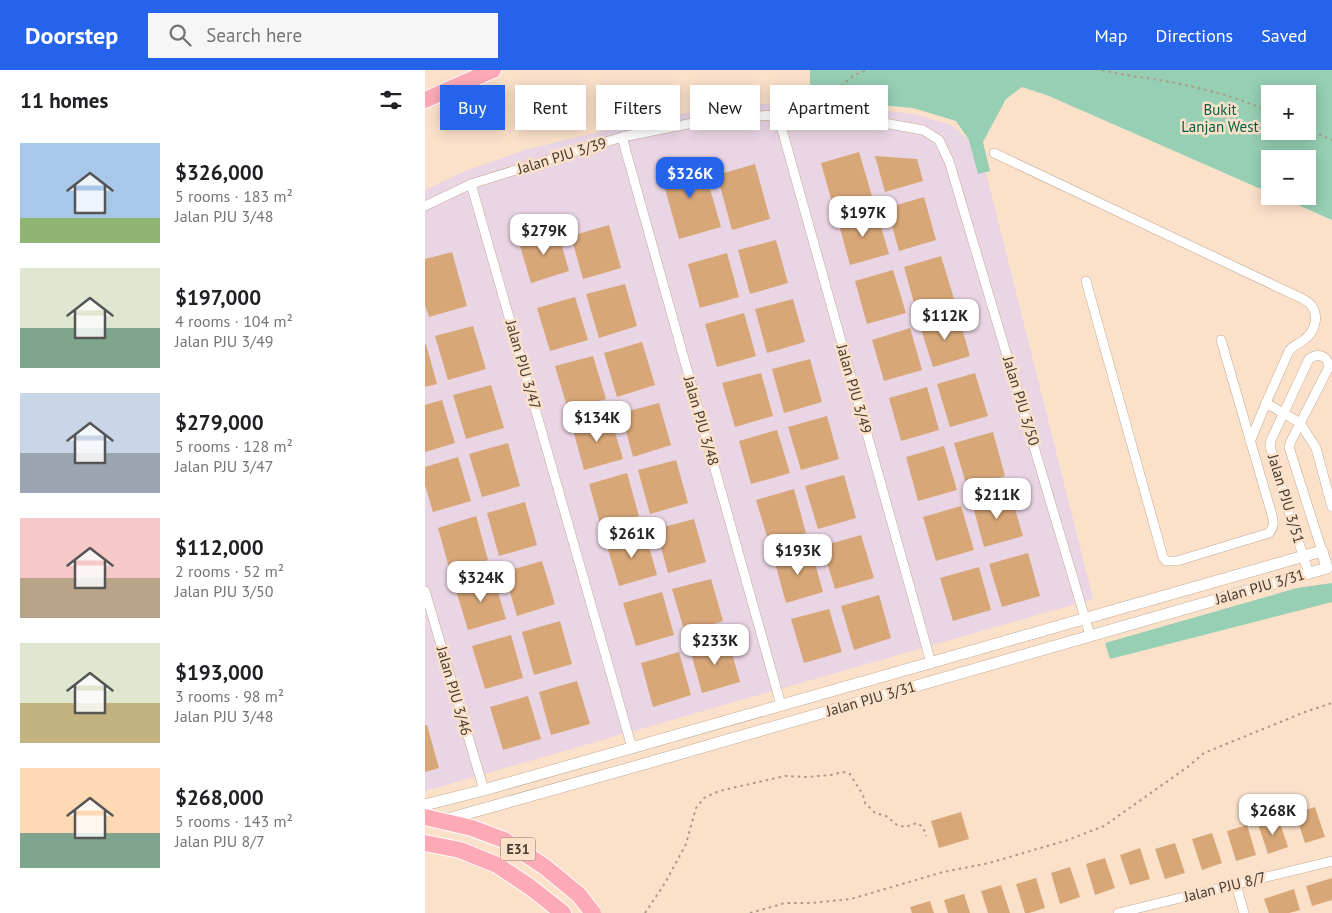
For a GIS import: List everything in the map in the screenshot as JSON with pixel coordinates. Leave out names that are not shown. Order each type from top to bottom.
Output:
[{"type":"highway","points":[[425,100],[493,70]]},
{"type":"highway","name":"E31","points":[[425,817],[473,828],[504,840],[545,866],[579,895],[593,913]]},
{"type":"highway","name":"E31","points":[[425,843],[460,850],[497,865],[530,886],[563,913]]},
{"type":"street","name":"Jalan PJU 3/39","points":[[425,206],[471,184],[622,137],[718,118],[770,115]]},
{"type":"street","name":"Jalan PJU 3/39","points":[[888,124],[923,130],[939,140]]},
{"type":"street","name":"Jalan PJU 3/49","points":[[782,130],[931,663]]},
{"type":"street","name":"Jalan PJU 3/48","points":[[622,137],[781,705]]},
{"type":"street","name":"Jalan PJU 3/50","points":[[939,140],[949,161],[1090,635]]},
{"type":"street","points":[[994,153],[1311,304],[1315,313],[1313,330],[1305,340],[1289,351],[1250,442]]},
{"type":"street","name":"Jalan PJU 3/47","points":[[471,184],[632,748]]},
{"type":"street","points":[[1086,281],[1163,557],[1166,561],[1177,561],[1269,533],[1273,528],[1274,522],[1221,340]]},
{"type":"street","name":"Jalan PJU 3/51","points":[[1309,574],[1270,446],[1271,440],[1309,359],[1312,356],[1318,355],[1327,359],[1329,367],[1289,447],[1321,552]]},
{"type":"street","points":[[1266,403],[1300,423],[1316,448],[1332,506]]},
{"type":"street","name":"Jalan PJU 3/31","points":[[425,805],[484,790],[1321,552],[1327,568],[645,764],[425,825]]},
{"type":"street","name":"Jalan PJU 3/46","points":[[425,591],[484,790]]},
{"type":"street","name":"Jalan PJU 8/7","points":[[1118,913],[1332,861]]},
{"type":"street","points":[[1236,884],[1244,913]]},
{"type":"path","points":[[842,85],[854,75],[868,70]]},
{"type":"path","points":[[1102,70],[1188,86],[1247,102],[1261,108]]},
{"type":"path","points":[[1316,133],[1332,140]]},
{"type":"path","points":[[750,913],[785,903],[810,904],[851,899],[943,872],[989,863],[1068,840],[1104,826],[1204,754],[1305,712],[1332,703]]},
{"type":"path","points":[[645,913],[665,883],[686,844],[696,808],[704,798],[719,791],[785,776],[806,777],[843,772],[850,774],[863,795],[865,803],[875,813],[886,816],[897,825],[905,827],[917,823],[923,827],[926,836]]},
{"type":"shaded area","points":[[760,104],[770,104],[770,130],[888,130],[888,111],[914,114],[951,125],[980,149],[1093,599],[425,791],[425,190],[463,172],[528,149],[607,130],[680,130],[680,114],[690,112],[690,130],[760,130]]},
{"type":"green space","name":"Bukit Lanjan West","points":[[810,70],[1332,70],[1332,220],[1298,205],[1316,205],[1316,150],[1261,150],[1261,189],[1049,96],[1022,87],[1006,99],[983,142],[990,171],[978,174],[969,140],[956,121],[913,108],[888,106],[888,85],[810,85]]},
{"type":"green space","points":[[1332,583],[1332,602],[1110,659],[1105,643],[1297,588]]},
{"type":"building","points":[[859,152],[872,196],[833,206],[821,163]]},
{"type":"building","points":[[875,156],[917,159],[923,181],[885,192]]},
{"type":"building","points":[[702,161],[721,227],[679,239],[659,167]]},
{"type":"building","points":[[755,164],[770,219],[732,230],[717,175]]},
{"type":"building","points":[[924,197],[936,240],[899,251],[887,208]]},
{"type":"building","points":[[876,210],[889,254],[850,265],[838,221]]},
{"type":"building","points":[[609,225],[621,268],[583,279],[571,236]]},
{"type":"building","points":[[557,229],[569,271],[531,283],[518,239]]},
{"type":"building","points":[[776,240],[788,283],[750,294],[738,250]]},
{"type":"building","points":[[452,252],[467,306],[429,317],[425,305],[425,259]]},
{"type":"building","points":[[727,253],[739,297],[700,308],[688,264]]},
{"type":"building","points":[[941,256],[954,299],[916,310],[904,267]]},
{"type":"building","points":[[893,270],[906,313],[867,324],[855,281]]},
{"type":"building","points":[[625,284],[637,326],[599,338],[586,294]]},
{"type":"building","points":[[575,297],[588,340],[550,351],[537,308]]},
{"type":"building","points":[[793,299],[805,342],[767,353],[755,309]]},
{"type":"building","points":[[744,313],[756,356],[717,367],[705,324]]},
{"type":"building","points":[[958,315],[970,356],[933,367],[920,326]]},
{"type":"building","points":[[473,326],[486,369],[448,380],[435,336]]},
{"type":"building","points":[[910,328],[922,370],[884,381],[872,340]]},
{"type":"building","points":[[642,342],[655,385],[617,397],[604,353]]},
{"type":"building","points":[[425,345],[437,384],[425,387]]},
{"type":"building","points":[[593,356],[606,399],[568,410],[555,366]]},
{"type":"building","points":[[810,359],[822,402],[784,413],[772,369]]},
{"type":"building","points":[[761,373],[773,416],[735,427],[722,383]]},
{"type":"building","points":[[975,373],[988,416],[950,427],[937,384]]},
{"type":"building","points":[[491,385],[504,428],[466,439],[453,395]]},
{"type":"building","points":[[927,387],[939,430],[901,441],[889,398]]},
{"type":"building","points":[[442,400],[455,443],[425,452],[425,405]]},
{"type":"building","points":[[659,403],[671,445],[633,457],[621,413]]},
{"type":"building","points":[[610,416],[623,459],[584,470],[572,426]]},
{"type":"building","points":[[827,416],[839,459],[801,470],[788,427]]},
{"type":"building","points":[[777,430],[790,473],[751,484],[739,441]]},
{"type":"building","points":[[993,432],[1005,476],[967,487],[954,443]]},
{"type":"building","points":[[508,443],[520,486],[482,497],[469,454]]},
{"type":"building","points":[[944,446],[957,490],[918,501],[906,457]]},
{"type":"building","points":[[458,457],[471,501],[433,512],[425,485],[425,467]]},
{"type":"building","points":[[676,460],[688,503],[650,514],[638,470]]},
{"type":"building","points":[[627,473],[639,516],[601,527],[589,484]]},
{"type":"building","points":[[844,475],[856,518],[818,529],[805,486]]},
{"type":"building","points":[[794,489],[806,533],[769,543],[756,500]]},
{"type":"building","points":[[1010,492],[1023,536],[984,547],[972,503]]},
{"type":"building","points":[[525,502],[537,545],[499,556],[487,513]]},
{"type":"building","points":[[961,506],[974,550],[936,561],[923,517]]},
{"type":"building","points":[[476,516],[488,560],[450,571],[438,528]]},
{"type":"building","points":[[694,519],[706,562],[668,573],[656,529]]},
{"type":"building","points":[[645,532],[657,575],[619,586],[606,543]]},
{"type":"building","points":[[861,535],[874,578],[835,589],[822,546]]},
{"type":"building","points":[[811,549],[823,592],[786,603],[774,559]]},
{"type":"building","points":[[1028,553],[1040,596],[1002,607],[989,564]]},
{"type":"building","points":[[542,561],[555,604],[517,616],[504,572]]},
{"type":"building","points":[[979,567],[991,610],[953,621],[940,578]]},
{"type":"building","points":[[493,576],[506,619],[468,630],[455,587]]},
{"type":"building","points":[[711,579],[723,621],[685,633],[672,589]]},
{"type":"building","points":[[662,592],[674,635],[636,646],[623,603]]},
{"type":"building","points":[[879,595],[891,638],[854,650],[841,606]]},
{"type":"building","points":[[829,609],[842,652],[804,663],[791,619]]},
{"type":"building","points":[[560,621],[572,664],[534,675],[522,632]]},
{"type":"building","points":[[511,635],[523,678],[485,689],[472,646]]},
{"type":"building","points":[[728,639],[740,682],[702,693],[690,649]]},
{"type":"building","points":[[679,652],[691,695],[653,707],[641,663]]},
{"type":"building","points":[[577,681],[590,724],[551,735],[539,692]]},
{"type":"building","points":[[528,696],[541,739],[503,750],[490,707]]},
{"type":"building","points":[[425,725],[427,725],[439,768],[425,772]]},
{"type":"building","points":[[1315,807],[1325,837],[1305,843],[1295,813]]},
{"type":"building","points":[[961,812],[969,839],[939,848],[931,821]]},
{"type":"building","points":[[1278,817],[1288,847],[1268,854],[1258,824]]},
{"type":"building","points":[[1247,825],[1256,855],[1236,861],[1227,831]]},
{"type":"building","points":[[1212,833],[1222,863],[1202,870],[1192,839]]},
{"type":"building","points":[[1175,843],[1185,873],[1165,879],[1155,849]]},
{"type":"building","points":[[1140,848],[1150,879],[1130,885],[1120,855]]},
{"type":"building","points":[[1105,858],[1115,888],[1095,895],[1086,864]]},
{"type":"building","points":[[1070,867],[1080,897],[1060,904],[1051,873]]},
{"type":"building","points":[[1036,878],[1045,908],[1025,913],[1016,884]]},
{"type":"building","points":[[1332,878],[1332,900],[1312,906],[1306,886]]},
{"type":"building","points":[[1001,885],[1010,913],[988,913],[981,891]]},
{"type":"building","points":[[1294,889],[1300,910],[1289,913],[1269,913],[1264,899]]},
{"type":"building","points":[[964,894],[970,913],[948,913],[944,900]]},
{"type":"building","points":[[930,901],[934,913],[912,913],[910,907]]}]
